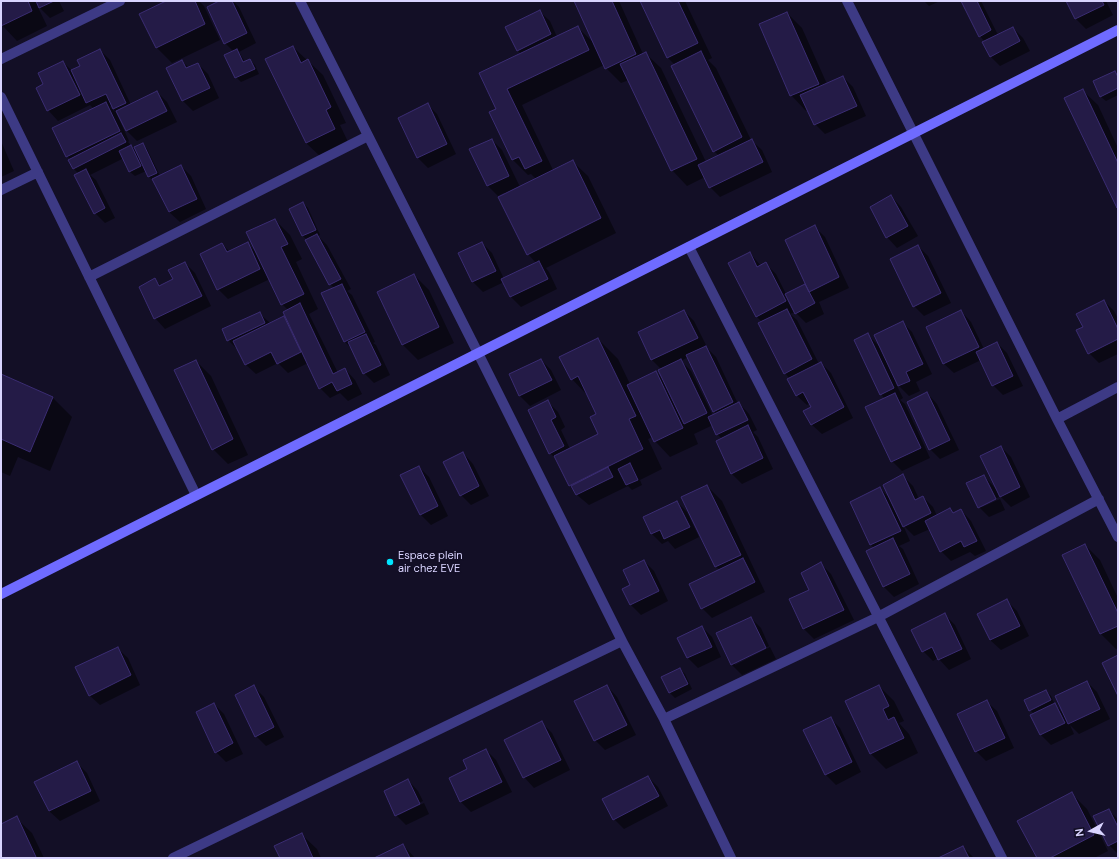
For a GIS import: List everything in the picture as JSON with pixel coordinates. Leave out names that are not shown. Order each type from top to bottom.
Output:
[{"type":"street","points":[[1,58],[120,1]]},
{"type":"street","points":[[300,1],[622,641],[664,720],[729,857]]},
{"type":"street","points":[[847,1],[1056,419],[1118,537]]},
{"type":"street","points":[[1,594],[1118,30]]},
{"type":"street","points":[[1,97],[196,495]]},
{"type":"street","points":[[89,276],[368,136]]},
{"type":"street","points":[[1,190],[38,172]]},
{"type":"street","points":[[689,247],[1002,858]]},
{"type":"street","points":[[1056,419],[1118,387]]},
{"type":"street","points":[[664,720],[878,617],[1099,499]]},
{"type":"street","points":[[179,857],[622,641]]},
{"type":"building","points":[[1,1],[28,1],[32,11],[1,26]]},
{"type":"building","points":[[36,1],[54,1],[39,8]]},
{"type":"building","points":[[166,1],[195,1],[205,24],[156,48],[139,14]]},
{"type":"building","points":[[219,1],[232,1],[247,33],[224,44],[207,7]]},
{"type":"building","points":[[574,1],[612,1],[636,54],[605,69]]},
{"type":"building","points":[[640,1],[678,1],[698,43],[667,58]]},
{"type":"building","points":[[961,1],[977,1],[991,30],[979,37]]},
{"type":"building","points":[[1066,1],[1102,1],[1104,5],[1075,19]]},
{"type":"building","points":[[540,10],[551,34],[517,51],[505,27]]},
{"type":"building","points":[[787,12],[819,84],[790,96],[759,24]]},
{"type":"building","points":[[578,26],[589,50],[507,89],[542,161],[525,169],[519,157],[512,160],[489,112],[496,109],[479,73]]},
{"type":"building","points":[[1013,27],[1020,41],[990,57],[982,42]]},
{"type":"building","points":[[293,46],[301,63],[308,59],[331,107],[326,110],[335,129],[306,143],[265,59]]},
{"type":"building","points":[[100,49],[126,103],[113,109],[106,94],[86,103],[71,70],[80,66],[77,60]]},
{"type":"building","points":[[237,49],[243,62],[250,59],[255,69],[235,78],[224,55]]},
{"type":"building","points":[[701,51],[742,137],[713,152],[671,66]]},
{"type":"building","points":[[646,52],[697,159],[671,171],[620,64]]},
{"type":"building","points":[[182,60],[186,68],[198,63],[210,88],[182,101],[166,68]]},
{"type":"building","points":[[63,61],[80,95],[47,111],[36,88],[43,84],[38,73]]},
{"type":"building","points":[[1115,71],[1118,77],[1118,88],[1100,97],[1093,81]]},
{"type":"building","points":[[843,76],[857,106],[814,125],[800,95]]},
{"type":"building","points":[[1083,89],[1118,163],[1117,208],[1064,98]]},
{"type":"building","points":[[157,91],[167,111],[126,131],[116,111]]},
{"type":"building","points":[[106,102],[120,131],[66,157],[52,128]]},
{"type":"building","points":[[428,103],[447,144],[417,158],[398,118]]},
{"type":"building","points":[[121,133],[126,142],[73,169],[68,160]]},
{"type":"building","points":[[492,139],[509,176],[487,186],[469,149]]},
{"type":"building","points":[[752,139],[763,162],[709,188],[698,165]]},
{"type":"building","points":[[143,143],[157,173],[148,177],[134,147]]},
{"type":"building","points":[[131,145],[141,166],[129,172],[119,151]]},
{"type":"building","points":[[573,160],[601,218],[527,255],[498,197]]},
{"type":"building","points":[[181,165],[197,199],[169,212],[152,179]]},
{"type":"building","points":[[86,169],[105,208],[94,214],[74,175]]},
{"type":"building","points":[[891,195],[908,226],[886,238],[870,207]]},
{"type":"building","points":[[303,202],[316,230],[302,236],[289,209]]},
{"type":"building","points":[[275,219],[288,244],[281,247],[304,294],[281,305],[246,232]]},
{"type":"building","points":[[815,225],[839,277],[809,292],[785,240]]},
{"type":"building","points":[[317,234],[341,279],[329,285],[305,240]]},
{"type":"building","points":[[248,242],[260,269],[217,290],[200,254],[222,243],[227,252]]},
{"type":"building","points":[[482,242],[496,271],[472,282],[458,253]]},
{"type":"building","points":[[918,245],[941,293],[913,307],[890,259]]},
{"type":"building","points":[[750,252],[757,267],[766,262],[786,301],[756,317],[728,263]]},
{"type":"building","points":[[539,261],[548,279],[510,297],[501,279]]},
{"type":"building","points":[[185,262],[202,296],[154,319],[139,287],[155,278],[159,286],[173,279],[168,270]]},
{"type":"building","points":[[414,274],[439,327],[402,345],[377,292]]},
{"type":"building","points":[[342,284],[365,332],[344,342],[321,293]]},
{"type":"building","points":[[805,284],[815,303],[795,314],[785,294]]},
{"type":"building","points":[[1104,300],[1118,329],[1118,339],[1088,354],[1076,330],[1083,327],[1076,314]]},
{"type":"building","points":[[300,303],[333,374],[345,368],[352,384],[337,391],[332,382],[319,389],[283,312]]},
{"type":"building","points":[[787,309],[812,359],[784,374],[758,323]]},
{"type":"building","points":[[684,310],[698,338],[651,360],[638,332]]},
{"type":"building","points":[[961,310],[979,347],[943,364],[926,327]]},
{"type":"building","points":[[260,312],[265,323],[227,341],[222,329]]},
{"type":"building","points":[[284,316],[301,352],[277,364],[271,352],[245,365],[233,341]]},
{"type":"building","points":[[903,321],[923,364],[906,372],[910,381],[898,386],[874,335]]},
{"type":"building","points":[[868,333],[894,388],[880,395],[854,340]]},
{"type":"building","points":[[366,334],[381,365],[363,374],[348,342]]},
{"type":"building","points":[[598,338],[636,416],[629,419],[643,449],[569,486],[554,456],[598,434],[590,417],[596,414],[578,376],[571,380],[559,357]]},
{"type":"building","points":[[997,342],[1013,376],[992,386],[976,352]]},
{"type":"building","points":[[706,346],[733,402],[713,412],[686,355]]},
{"type":"building","points":[[541,359],[552,380],[519,396],[509,374]]},
{"type":"building","points":[[681,359],[707,413],[684,424],[658,370]]},
{"type":"building","points":[[196,360],[233,439],[212,450],[174,370]]},
{"type":"building","points":[[821,362],[844,407],[811,425],[803,411],[811,407],[803,392],[796,396],[787,379]]},
{"type":"building","points":[[656,371],[683,428],[654,442],[627,385]]},
{"type":"building","points":[[1,374],[53,397],[30,452],[1,439]]},
{"type":"building","points":[[927,392],[950,440],[929,450],[907,402]]},
{"type":"building","points":[[895,393],[921,448],[891,462],[865,407]]},
{"type":"building","points":[[548,400],[556,417],[551,420],[564,446],[549,454],[528,410]]},
{"type":"building","points":[[739,402],[748,420],[716,435],[708,417]]},
{"type":"building","points":[[748,425],[763,458],[731,474],[716,441]]},
{"type":"building","points":[[1001,446],[1020,487],[1000,497],[980,456]]},
{"type":"building","points":[[463,452],[479,486],[460,496],[443,462]]},
{"type":"building","points":[[630,463],[638,480],[626,485],[618,469]]},
{"type":"building","points":[[419,466],[438,506],[420,515],[400,475]]},
{"type":"building","points":[[608,467],[613,477],[576,495],[571,486]]},
{"type":"building","points":[[903,474],[915,500],[923,496],[931,513],[903,527],[883,485]]},
{"type":"building","points":[[984,475],[996,499],[978,508],[966,483]]},
{"type":"building","points":[[707,485],[741,555],[715,567],[681,497]]},
{"type":"building","points":[[880,487],[901,531],[870,545],[850,502]]},
{"type":"building","points":[[677,501],[690,527],[664,539],[660,530],[651,534],[643,517]]},
{"type":"building","points":[[950,508],[953,513],[961,509],[977,541],[964,547],[961,541],[940,552],[925,521]]},
{"type":"building","points":[[893,538],[910,574],[883,587],[866,551]]},
{"type":"building","points":[[1085,544],[1118,613],[1118,626],[1100,634],[1062,555]]},
{"type":"building","points":[[743,558],[755,582],[701,609],[689,584]]},
{"type":"building","points":[[644,560],[659,591],[630,605],[622,589],[630,585],[623,570]]},
{"type":"building","points":[[821,562],[844,610],[803,629],[789,599],[809,590],[801,573]]},
{"type":"building","points":[[1007,599],[1020,626],[990,640],[977,614]]},
{"type":"building","points":[[945,613],[962,649],[938,660],[932,647],[922,652],[911,630]]},
{"type":"building","points":[[751,617],[766,648],[731,665],[716,633]]},
{"type":"building","points":[[702,626],[712,647],[687,658],[677,638]]},
{"type":"building","points":[[118,647],[131,675],[89,696],[75,667]]},
{"type":"building","points":[[1118,655],[1118,696],[1102,663]]},
{"type":"building","points":[[680,668],[688,684],[669,693],[661,677]]},
{"type":"building","points":[[1087,681],[1100,709],[1068,724],[1055,696]]},
{"type":"building","points":[[254,685],[274,727],[255,737],[235,695]]},
{"type":"building","points":[[607,685],[627,725],[594,741],[574,701]]},
{"type":"building","points":[[879,685],[889,706],[883,709],[888,720],[894,717],[904,738],[870,754],[845,701]]},
{"type":"building","points":[[1046,690],[1051,700],[1029,711],[1024,700]]},
{"type":"building","points":[[987,700],[1005,738],[975,752],[957,714]]},
{"type":"building","points":[[214,703],[233,743],[215,753],[196,712]]},
{"type":"building","points":[[1055,703],[1065,723],[1040,735],[1030,715]]},
{"type":"building","points":[[831,717],[852,762],[825,775],[803,730]]},
{"type":"building","points":[[542,721],[561,760],[523,778],[504,740]]},
{"type":"building","points":[[486,749],[502,782],[460,802],[449,778],[467,769],[463,760]]},
{"type":"building","points":[[77,761],[91,791],[49,811],[34,782]]},
{"type":"building","points":[[648,776],[659,796],[613,820],[602,799]]},
{"type":"building","points":[[408,779],[420,804],[395,816],[384,791]]},
{"type":"building","points":[[1072,792],[1094,835],[1050,858],[1037,858],[1017,821]]},
{"type":"building","points":[[1109,809],[1118,827],[1118,841],[1108,846],[1093,816]]},
{"type":"building","points":[[17,816],[36,857],[34,858],[1,858],[1,824]]},
{"type":"building","points":[[302,833],[313,858],[280,858],[274,846]]},
{"type":"building","points":[[403,844],[410,858],[374,858]]},
{"type":"building","points":[[963,846],[969,858],[938,858]]},
{"type":"place","name":"Espace plein air chez EVE","points":[[390,562]]}]
